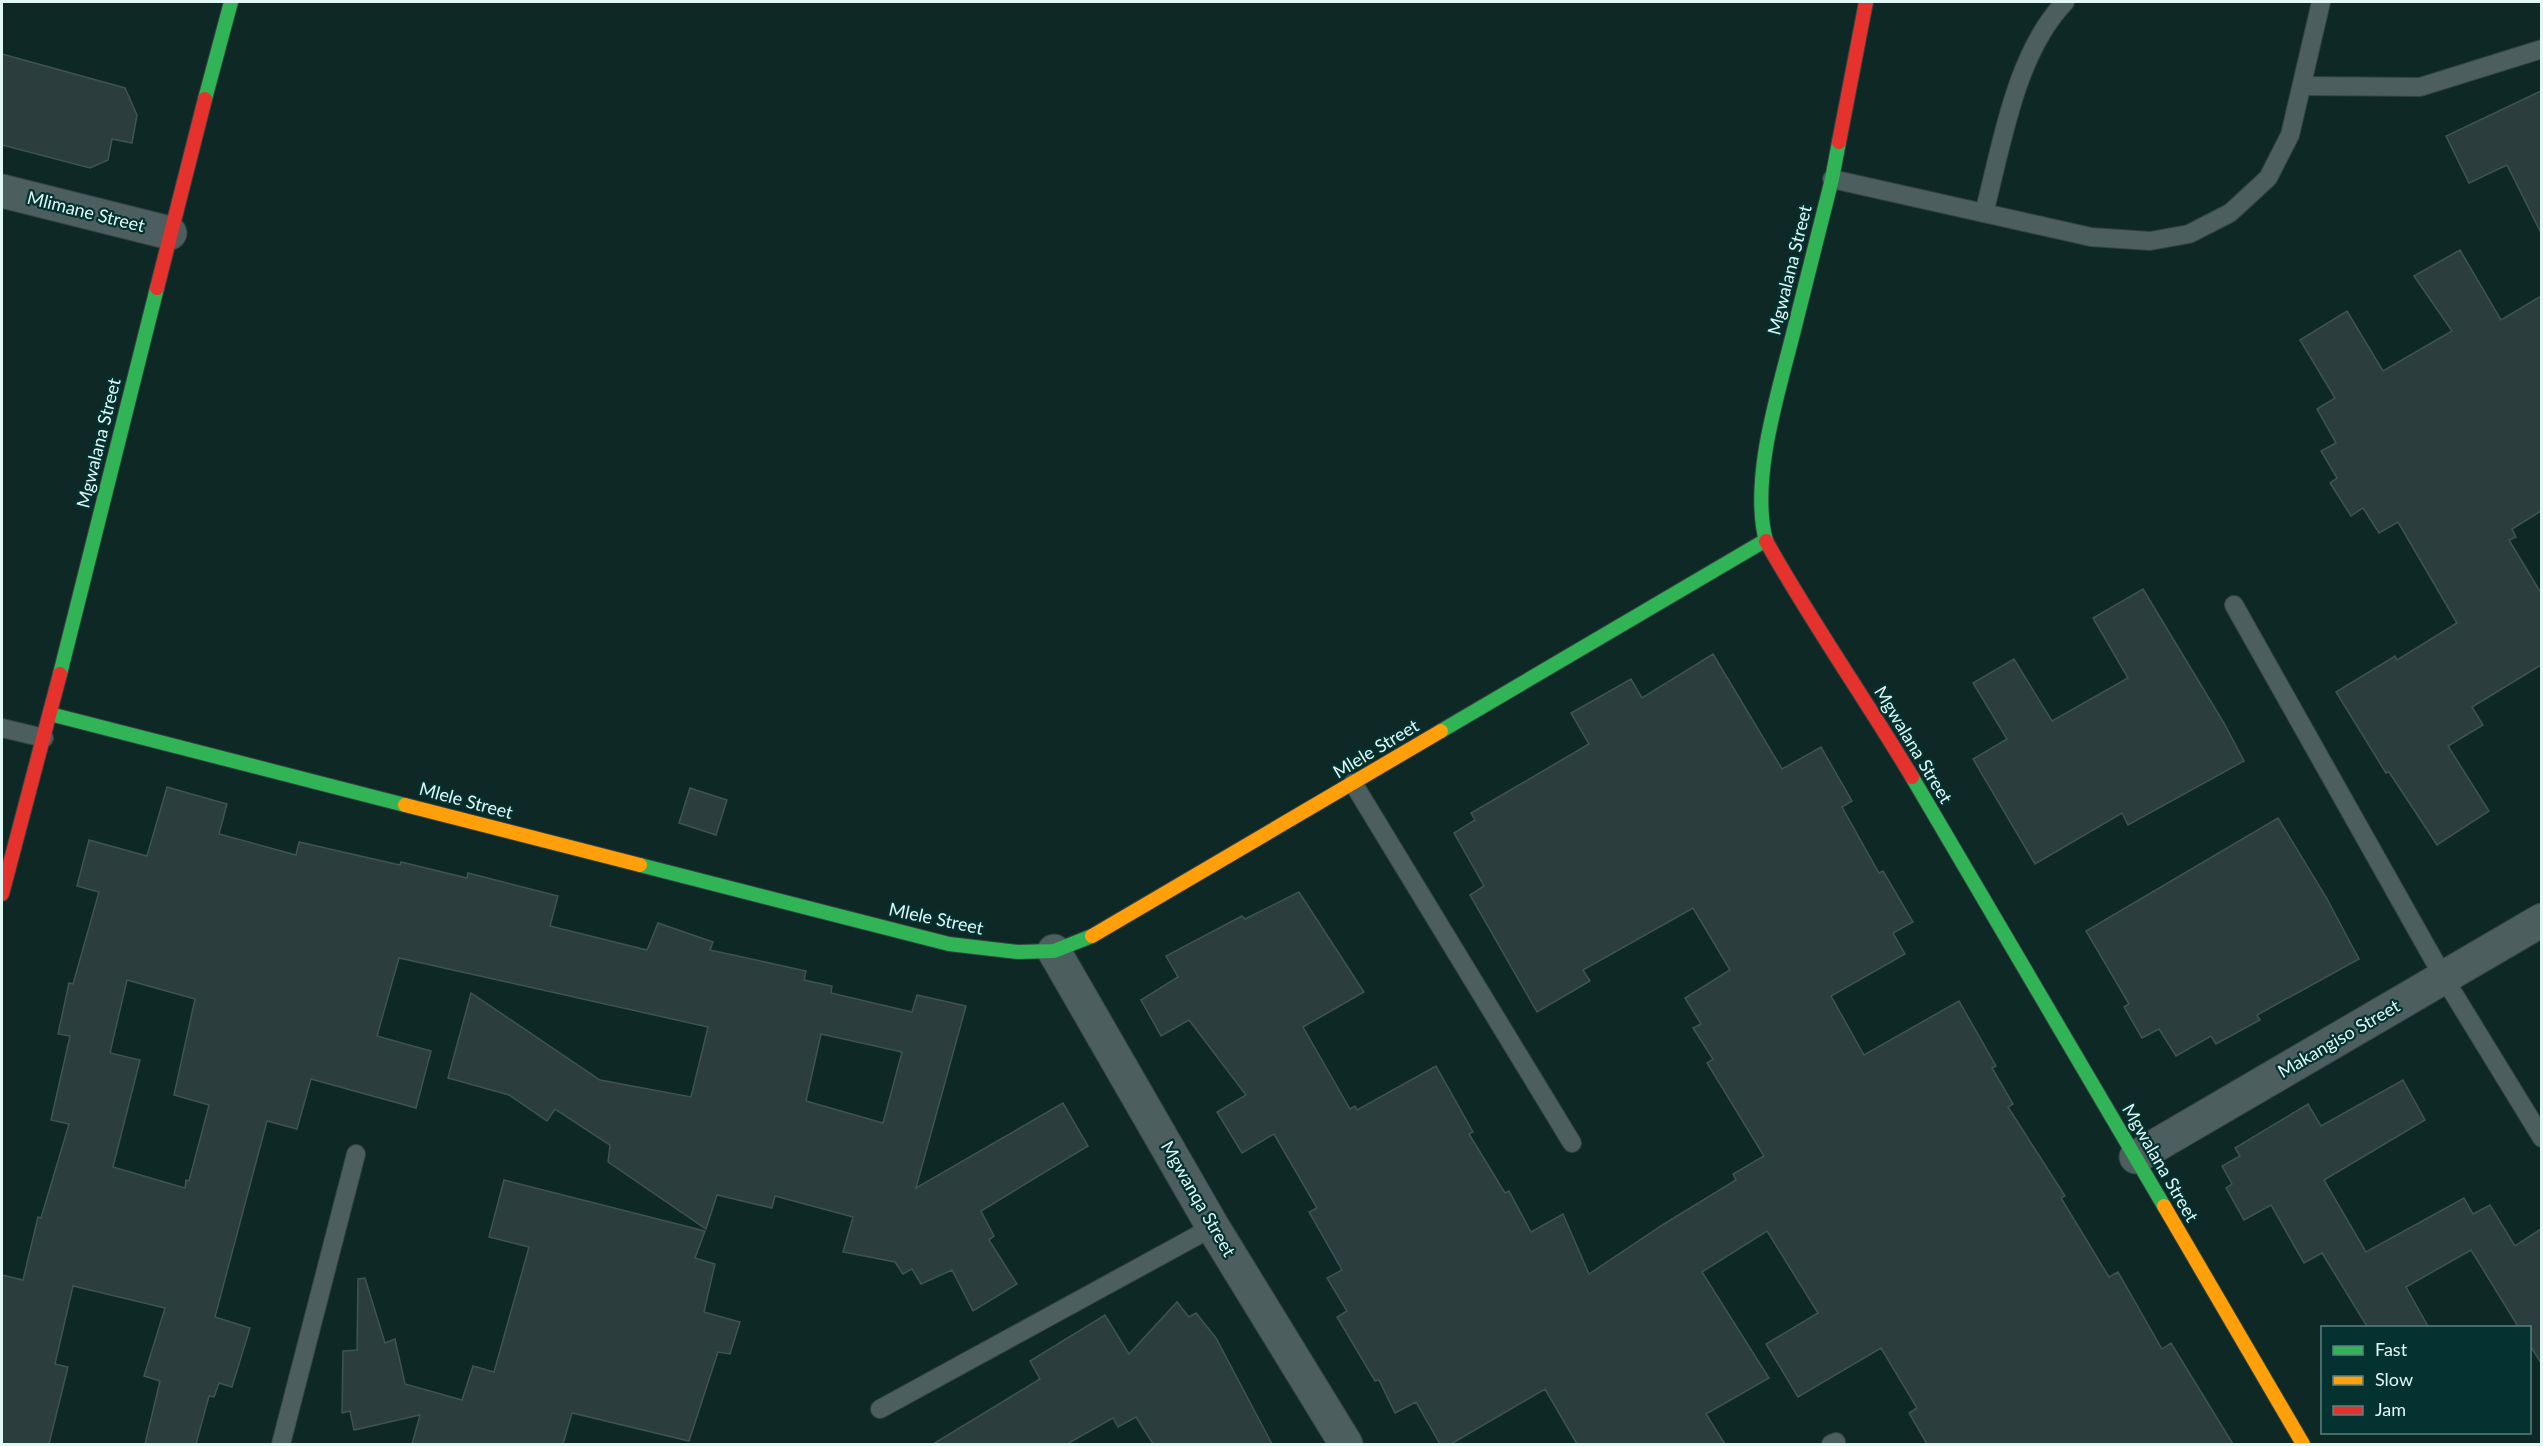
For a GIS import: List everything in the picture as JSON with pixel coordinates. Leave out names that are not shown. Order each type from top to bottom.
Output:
[{"type":"street","name":"Mgwalana Street","points":[[2,894],[44,738],[170,233],[231,2]]},
{"type":"street","name":"Mgwalana Street","points":[[1866,2],[1832,179],[1772,417],[1762,480],[1761,515],[1766,540],[1787,578],[1877,718],[2303,1444]]},
{"type":"street","name":"Mlimane Street","points":[[2,191],[170,233]]},
{"type":"street","name":"Mlele Street","points":[[50,714],[949,944],[1018,952],[1054,951],[1101,932],[1766,540]]},
{"type":"street","name":"Makangiso Street","points":[[2136,1157],[2541,920]]},
{"type":"street","name":"Mgwanqa Street","points":[[1054,951],[1213,1227],[1346,1444]]},
{"type":"lane","points":[[1984,213],[2018,86],[2033,48],[2057,10],[2065,2]]},
{"type":"lane","points":[[1832,179],[2091,237],[2150,241],[2189,234],[2230,213],[2268,178],[2290,135],[2321,2]]},
{"type":"lane","points":[[2302,86],[2420,87],[2541,49]]},
{"type":"lane","points":[[2234,605],[2444,978],[2541,1138]]},
{"type":"lane","points":[[2,728],[44,738]]},
{"type":"lane","points":[[1353,783],[1572,1143]]},
{"type":"lane","points":[[281,1444],[356,1154]]},
{"type":"lane","points":[[880,1409],[1213,1227]]},
{"type":"building","points":[[2,54],[125,88],[137,115],[132,143],[112,139],[108,160],[90,168],[2,145]]},
{"type":"building","points":[[2541,91],[2541,233],[2507,165],[2469,183],[2446,136]]},
{"type":"building","points":[[2460,250],[2501,320],[2541,296],[2541,511],[2512,529],[2516,537],[2509,540],[2541,593],[2541,665],[2472,707],[2483,725],[2448,746],[2489,811],[2437,845],[2389,772],[2386,773],[2336,692],[2395,656],[2397,660],[2457,623],[2398,522],[2379,533],[2363,508],[2351,516],[2330,483],[2337,478],[2321,451],[2336,443],[2317,409],[2335,398],[2300,340],[2347,311],[2383,371],[2452,331],[2414,276]]},
{"type":"building","points":[[2143,589],[2224,723],[2244,761],[2128,825],[2122,813],[2035,864],[1973,759],[2007,739],[1973,683],[2014,659],[2052,721],[2128,678],[2093,618]]},
{"type":"building","points":[[1713,654],[1782,769],[1821,747],[1852,801],[1842,807],[1879,873],[1883,871],[1913,922],[1893,933],[1905,954],[1831,996],[1864,1055],[1959,1001],[1996,1066],[1992,1068],[2013,1104],[2008,1107],[2065,1196],[2061,1198],[2109,1277],[2118,1272],[2162,1349],[2171,1343],[2233,1444],[1927,1444],[1909,1413],[1917,1408],[1881,1348],[1798,1397],[1766,1344],[1818,1313],[1767,1231],[1702,1272],[1769,1378],[1706,1414],[1725,1444],[1577,1444],[1545,1389],[1451,1444],[1440,1444],[1416,1402],[1395,1413],[1379,1380],[1375,1381],[1337,1317],[1347,1311],[1327,1278],[1342,1270],[1309,1212],[1317,1208],[1274,1134],[1242,1153],[1217,1112],[1246,1095],[1189,1020],[1161,1036],[1141,1000],[1178,977],[1166,956],[1242,916],[1245,919],[1299,892],[1364,992],[1303,1027],[1350,1109],[1355,1106],[1357,1110],[1436,1066],[1473,1132],[1469,1134],[1505,1193],[1509,1191],[1531,1232],[1563,1214],[1589,1274],[1736,1180],[1733,1174],[1764,1156],[1707,1063],[1713,1059],[1693,1028],[1701,1024],[1685,998],[1730,970],[1693,908],[1583,970],[1590,981],[1537,1012],[1470,895],[1484,886],[1454,833],[1475,820],[1471,813],[1589,744],[1571,713],[1631,679],[1642,698]]},
{"type":"building","points":[[167,787],[227,804],[219,834],[296,855],[299,842],[400,865],[401,862],[467,878],[468,873],[558,896],[550,926],[647,950],[658,923],[713,942],[710,950],[806,971],[804,980],[832,986],[831,993],[912,1012],[917,995],[966,1006],[916,1188],[1063,1103],[1088,1146],[981,1211],[994,1236],[989,1240],[1017,1284],[973,1311],[952,1270],[921,1284],[912,1269],[903,1274],[895,1262],[843,1252],[853,1217],[775,1196],[772,1208],[717,1195],[706,1229],[608,1162],[610,1145],[555,1109],[547,1121],[509,1095],[448,1078],[471,993],[600,1080],[691,1097],[708,1027],[399,958],[377,1036],[431,1051],[416,1108],[311,1079],[297,1129],[267,1121],[215,1317],[250,1328],[232,1387],[219,1383],[214,1397],[209,1396],[196,1444],[145,1444],[160,1381],[144,1376],[165,1308],[73,1286],[55,1364],[68,1367],[49,1444],[2,1444],[2,1275],[23,1280],[38,1217],[41,1218],[69,1124],[51,1120],[70,1036],[58,1034],[69,983],[73,984],[99,892],[77,886],[89,840],[147,856]],"holes":[[[127,980],[195,999],[174,1095],[209,1105],[189,1181],[186,1180],[185,1188],[113,1167],[140,1060],[110,1053]],[[821,1034],[902,1052],[883,1123],[806,1101]]]},
{"type":"building","points":[[690,788],[727,800],[716,835],[679,823]]},
{"type":"building","points":[[2278,818],[2326,897],[2359,959],[2257,1015],[2260,1020],[2216,1044],[2211,1036],[2176,1056],[2159,1029],[2142,1038],[2124,1007],[2129,1004],[2086,931]]},
{"type":"building","points":[[2403,1080],[2425,1120],[2324,1180],[2366,1252],[2464,1198],[2473,1214],[2490,1205],[2515,1246],[2541,1229],[2541,1363],[2531,1347],[2531,1326],[2518,1326],[2471,1250],[2406,1287],[2428,1326],[2367,1326],[2322,1253],[2304,1263],[2271,1205],[2244,1220],[2226,1188],[2232,1184],[2222,1166],[2240,1156],[2235,1148],[2308,1104],[2321,1126]]},
{"type":"building","points":[[504,1180],[705,1231],[695,1258],[715,1264],[704,1312],[740,1322],[730,1354],[718,1352],[689,1441],[572,1413],[563,1444],[412,1444],[420,1415],[354,1430],[350,1411],[342,1413],[343,1351],[357,1350],[358,1279],[365,1278],[385,1343],[395,1339],[405,1384],[462,1400],[473,1366],[494,1372],[529,1247],[489,1237]]},
{"type":"building","points":[[1177,1302],[1189,1317],[1196,1313],[1216,1338],[1272,1444],[1153,1444],[1136,1417],[1118,1427],[1113,1418],[1067,1444],[933,1444],[1040,1379],[1030,1361],[1105,1315],[1129,1354]]},
{"type":"traffic: fast","points":[[205,99],[231,2]]},
{"type":"traffic: fast","points":[[1766,541],[1761,491],[1768,437],[1832,179],[1839,142]]},
{"type":"traffic: fast","points":[[60,674],[157,288]]},
{"type":"traffic: fast","points":[[1441,731],[1766,540]]},
{"type":"traffic: fast","points":[[50,714],[405,805]]},
{"type":"traffic: fast","points":[[1912,777],[2164,1206]]},
{"type":"traffic: fast","points":[[640,865],[949,944],[1018,952],[1054,951],[1092,936]]},
{"type":"traffic: slow","points":[[1092,936],[1441,731]]},
{"type":"traffic: slow","points":[[405,805],[640,865]]},
{"type":"traffic: slow","points":[[2164,1206],[2303,1444]]},
{"type":"traffic: jam","points":[[1839,142],[1866,2]]},
{"type":"traffic: jam","points":[[157,288],[205,99]]},
{"type":"traffic: jam","points":[[1766,541],[1801,601],[1912,777]]},
{"type":"traffic: jam","points":[[2,894],[60,674]]}]
